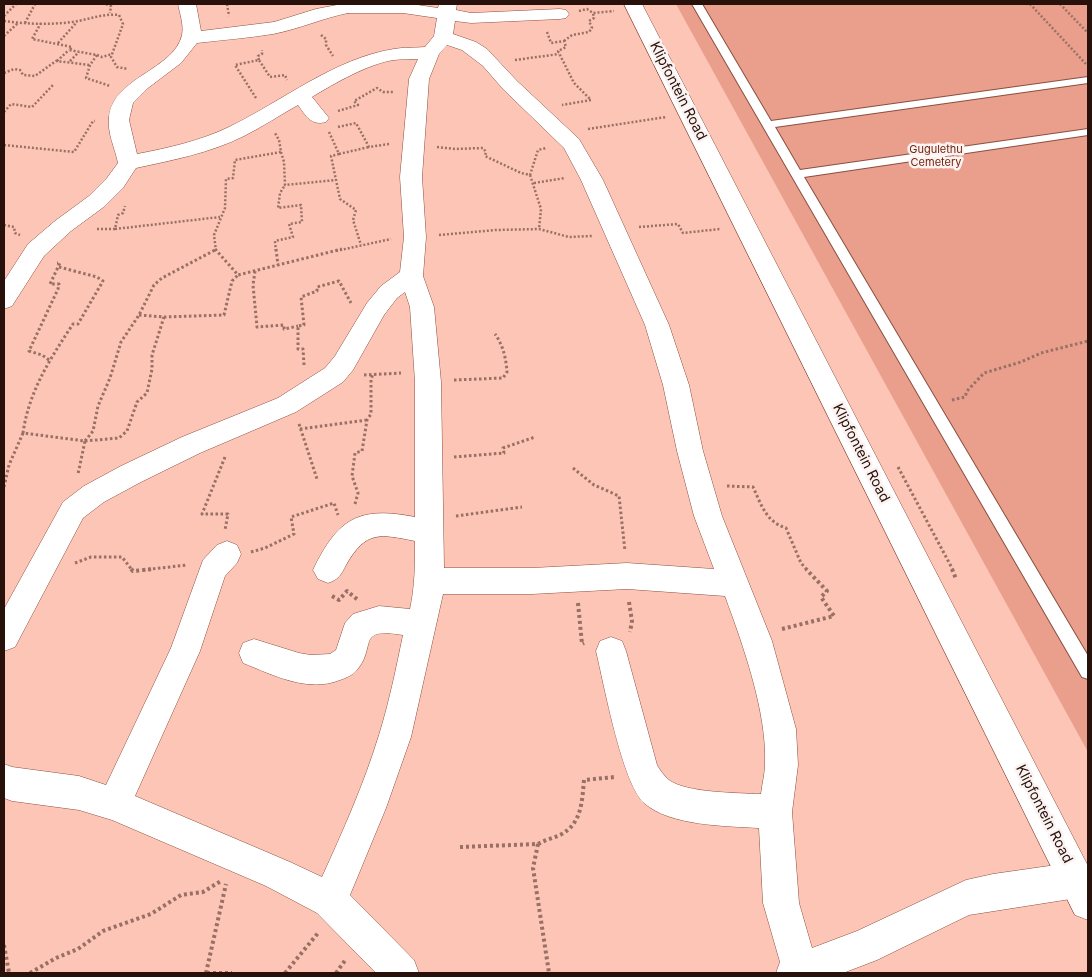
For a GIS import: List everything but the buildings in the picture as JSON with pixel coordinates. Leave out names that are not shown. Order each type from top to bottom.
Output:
[{"type":"street","points":[[129,163],[119,122],[119,113],[124,102],[143,84],[172,62],[190,38],[191,29],[187,4]]},
{"type":"street","points":[[190,38],[274,28],[336,10],[365,7],[403,8],[442,27],[490,62],[510,85],[539,110],[567,139],[592,180],[657,325],[667,354],[699,485],[718,544],[757,641],[780,729],[782,765],[775,812],[781,904],[798,972],[864,947],[966,898],[993,892],[1083,891]]},
{"type":"street","name":"Klipfontein Road","points":[[625,7],[1083,891]]},
{"type":"street","points":[[4,300],[31,256],[63,226],[107,192],[129,163],[188,150],[236,132],[347,71],[385,56],[442,27],[480,18],[560,14]]},
{"type":"street","points":[[333,903],[390,752],[405,702],[420,626],[427,606],[430,581],[428,377],[422,307],[411,276],[415,237],[411,177],[418,92],[422,68],[442,27]]},
{"type":"street","points":[[301,96],[323,124]]},
{"type":"street","points":[[4,637],[73,510],[82,502],[131,474],[287,404],[340,370],[375,309],[389,292],[411,276]]},
{"type":"street","points":[[328,570],[356,526],[371,524],[430,525]]},
{"type":"street","points":[[114,804],[185,651],[220,561]]},
{"type":"street","points":[[430,581],[486,582],[627,576],[735,584]]},
{"type":"street","points":[[254,653],[285,666],[305,669],[332,668],[341,665],[347,660],[358,628],[366,623],[393,619],[407,621],[420,626]]},
{"type":"street","points":[[612,646],[642,770],[647,782],[658,792],[672,800],[692,805],[775,812]]},
{"type":"street","points":[[4,781],[12,784],[79,793],[114,804],[278,874],[333,903],[401,973]]},
{"type":"lane","points":[[697,4],[1088,671]]},
{"type":"lane","points":[[767,125],[1088,80]]},
{"type":"lane","points":[[797,174],[1088,132]]},
{"type":"path","points":[[4,16],[16,4]]},
{"type":"path","points":[[25,23],[35,4]]},
{"type":"path","points":[[106,4],[107,6],[112,5],[110,13]]},
{"type":"path","points":[[1030,4],[1088,66]]},
{"type":"path","points":[[1060,4],[1088,33]]},
{"type":"path","points":[[593,14],[625,7]]},
{"type":"path","points":[[560,14],[587,9],[593,14]]},
{"type":"path","points":[[4,21],[41,23],[78,21],[110,13],[119,15],[123,24],[111,57],[117,67],[128,68],[143,84]]},
{"type":"path","points":[[540,15],[551,43],[564,41],[572,35],[589,32],[592,28],[589,21],[594,18],[593,14]]},
{"type":"path","points":[[310,18],[313,20],[313,31],[326,39],[326,46],[334,59],[340,67],[347,71]]},
{"type":"path","points":[[58,44],[78,21]]},
{"type":"path","points":[[4,36],[18,23]]},
{"type":"path","points":[[4,73],[14,69],[20,70],[23,75],[35,76],[72,47],[32,39],[41,23]]},
{"type":"path","points":[[539,110],[591,100],[574,83],[559,54],[558,51],[566,46],[564,41]]},
{"type":"path","points":[[69,50],[102,57],[112,54]]},
{"type":"path","points":[[70,62],[79,52]]},
{"type":"path","points":[[490,62],[559,54]]},
{"type":"path","points":[[97,55],[90,64],[86,78],[102,85],[143,84]]},
{"type":"path","points":[[278,265],[275,242],[293,237],[289,224],[302,222],[301,205],[278,208],[280,193],[285,185],[284,162],[279,140],[235,65],[259,60],[270,77],[285,76],[294,90],[301,96]]},
{"type":"path","points":[[56,61],[90,64]]},
{"type":"path","points":[[4,112],[11,104],[32,107],[54,84]]},
{"type":"path","points":[[323,124],[358,105],[354,101],[377,88],[383,92],[418,92]]},
{"type":"path","points":[[539,229],[541,209],[530,175],[538,150],[606,125],[670,117]]},
{"type":"path","points":[[4,145],[74,152],[93,121],[119,122]]},
{"type":"path","points":[[323,124],[356,123],[370,147]]},
{"type":"path","points":[[323,124],[339,154]]},
{"type":"path","points":[[361,245],[353,220],[356,210],[340,199],[331,156],[370,147],[414,143],[483,148],[486,152],[485,156],[521,173],[530,175]]},
{"type":"path","points":[[238,275],[215,250],[214,235],[225,208],[226,179],[233,178],[235,160],[281,152]]},
{"type":"path","points":[[285,185],[336,180]]},
{"type":"path","points":[[115,229],[220,217]]},
{"type":"path","points":[[138,315],[164,317],[224,316],[232,281],[238,275],[377,241],[496,230],[539,229],[570,237],[616,234],[632,228],[678,224],[684,233],[722,228]]},
{"type":"path","points":[[82,502],[78,471],[85,441],[93,431],[98,406],[110,378],[121,342],[154,285],[162,278],[215,250]]},
{"type":"path","points":[[31,256],[60,263],[50,284],[59,284],[58,289],[29,352],[42,355],[49,360]]},
{"type":"path","points":[[4,487],[8,465],[23,433],[27,406],[39,376],[73,324],[78,324],[103,281],[97,277],[59,267]]},
{"type":"path","points":[[255,271],[253,280],[257,327],[284,325],[284,329],[304,325],[301,297],[317,291],[317,287],[339,281],[352,305],[375,309]]},
{"type":"path","points":[[23,433],[85,441],[118,438],[127,430],[137,402],[147,393],[152,369],[152,355],[164,317]]},
{"type":"path","points":[[298,326],[298,349],[303,349],[304,377],[312,389]]},
{"type":"path","points":[[340,370],[354,376],[373,374],[503,378],[507,372],[507,363],[500,340],[494,334]]},
{"type":"path","points":[[941,419],[952,400],[965,397],[967,391],[984,373],[1021,362],[1041,353],[1088,341]]},
{"type":"path","points":[[38,576],[91,558],[122,556],[133,571],[220,561],[272,545],[294,534],[291,517],[334,503],[338,516],[356,526],[358,493],[352,476],[355,453],[362,451],[367,420],[371,414],[371,379],[373,374]]},
{"type":"path","points":[[287,404],[300,429],[317,479]]},
{"type":"path","points":[[300,429],[367,420]]},
{"type":"path","points":[[220,561],[228,514],[202,514],[225,461],[222,433]]},
{"type":"path","points":[[429,458],[504,453],[503,448],[534,436]]},
{"type":"path","points":[[573,468],[602,491],[619,496],[632,632],[619,634],[612,646],[582,644],[580,614],[574,578]]},
{"type":"path","points":[[699,485],[753,487],[766,516],[776,526],[786,528],[801,563],[827,591],[821,597],[834,616],[796,624],[757,641]]},
{"type":"path","points":[[430,525],[522,507]]},
{"type":"path","points":[[328,570],[333,580],[327,592],[339,600],[347,591],[361,603],[366,623]]},
{"type":"path","points":[[460,848],[538,844],[560,834],[573,825],[582,813],[584,780],[613,777],[642,770]]},
{"type":"path","points":[[538,844],[533,868],[550,973]]},
{"type":"path","points":[[30,973],[56,958],[78,949],[103,931],[151,914],[181,895],[203,892],[228,877],[206,973],[232,973]]},
{"type":"path","points":[[285,973],[308,948],[333,903]]},
{"type":"path","points":[[4,945],[9,973]]},
{"type":"green space","name":"Gugulethu Cemetery","points":[[676,4],[1088,4],[1088,752]]}]
